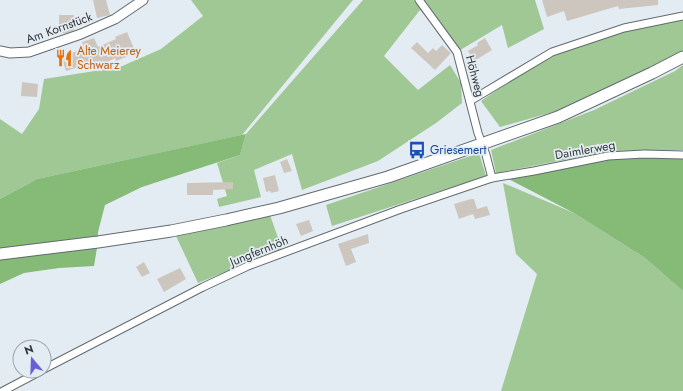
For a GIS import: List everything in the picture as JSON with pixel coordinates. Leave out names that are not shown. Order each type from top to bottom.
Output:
[{"type":"main road","points":[[0,254],[171,231],[279,208],[388,177],[558,117],[683,57]]},
{"type":"street","name":"Am Kornstück","points":[[0,51],[10,53],[29,52],[81,34],[115,19],[143,0]]},
{"type":"street","name":"Höhweg","points":[[419,0],[457,52],[492,178]]},
{"type":"street","points":[[470,101],[552,52],[624,28],[683,16]]},
{"type":"street","name":"Daimlerweg","points":[[492,178],[608,156],[644,154],[683,155]]},
{"type":"street","name":"Jungfernhöh","points":[[52,365],[203,287],[248,266],[401,209],[492,178]]},
{"type":"street","points":[[3,391],[26,379]]},
{"type":"green space","points":[[191,0],[353,0],[242,135],[37,179],[0,199],[0,119],[22,134],[39,109],[44,79],[120,67],[161,49],[203,16]]},
{"type":"green space","points":[[363,0],[535,0],[544,29],[508,48],[502,25],[457,52],[420,10],[384,56],[418,90],[450,65],[461,83],[462,103],[436,123],[378,161],[302,190],[292,154],[254,170],[261,197],[219,207],[217,199],[227,196],[217,163],[240,155],[246,134]]},
{"type":"green space","points":[[683,16],[683,57],[592,101],[500,127],[481,101],[552,52],[624,28]]},
{"type":"green space","points":[[683,65],[683,150],[610,151],[496,173],[491,150],[594,110],[675,71]]},
{"type":"green space","points":[[246,134],[240,155],[142,187],[105,205],[98,232],[94,266],[59,268],[24,273],[0,284],[0,199],[37,179]]},
{"type":"green space","points":[[479,153],[486,176],[332,226],[326,205]]},
{"type":"green space","points":[[683,155],[683,291],[645,258],[574,213],[501,175],[608,157]]},
{"type":"green space","points":[[503,183],[574,213],[645,258],[683,291],[683,391],[501,391],[537,274],[516,254]]},
{"type":"green space","points":[[270,215],[282,249],[198,283],[176,236]]},
{"type":"building","points":[[93,0],[106,0],[110,15],[97,18]]},
{"type":"building","points":[[542,0],[658,0],[658,5],[619,9],[618,6],[567,21],[564,11],[547,17]]},
{"type":"building","points":[[59,15],[74,15],[74,30],[67,33],[59,33]]},
{"type":"building","points":[[127,32],[136,53],[116,61],[115,58],[94,69],[91,63],[66,71],[61,56],[85,49],[82,42],[94,38],[98,47]]},
{"type":"building","points":[[485,38],[492,50],[474,61],[468,51],[478,45],[477,43]]},
{"type":"building","points":[[417,42],[428,53],[433,48],[436,51],[442,45],[451,53],[435,70],[411,48]]},
{"type":"building","points":[[22,82],[38,84],[37,97],[21,96]]},
{"type":"building","points":[[287,159],[292,171],[284,173],[280,162]]},
{"type":"building","points":[[275,175],[279,191],[271,193],[270,191],[266,192],[263,178]]},
{"type":"building","points":[[233,182],[233,189],[213,190],[213,195],[187,195],[187,183]]},
{"type":"building","points":[[474,199],[477,209],[487,206],[490,215],[475,219],[473,214],[459,219],[454,204]]},
{"type":"building","points":[[309,220],[313,231],[301,236],[296,224]]},
{"type":"building","points":[[368,234],[369,243],[351,249],[356,262],[346,266],[338,244]]},
{"type":"building","points":[[144,262],[150,273],[142,277],[136,267]]},
{"type":"building","points":[[180,268],[186,279],[164,292],[157,279]]},
{"type":"place","name":"Alte Meierey Schwarz","points":[[64,58]]},
{"type":"place","name":"Griesemert","points":[[417,150]]}]
